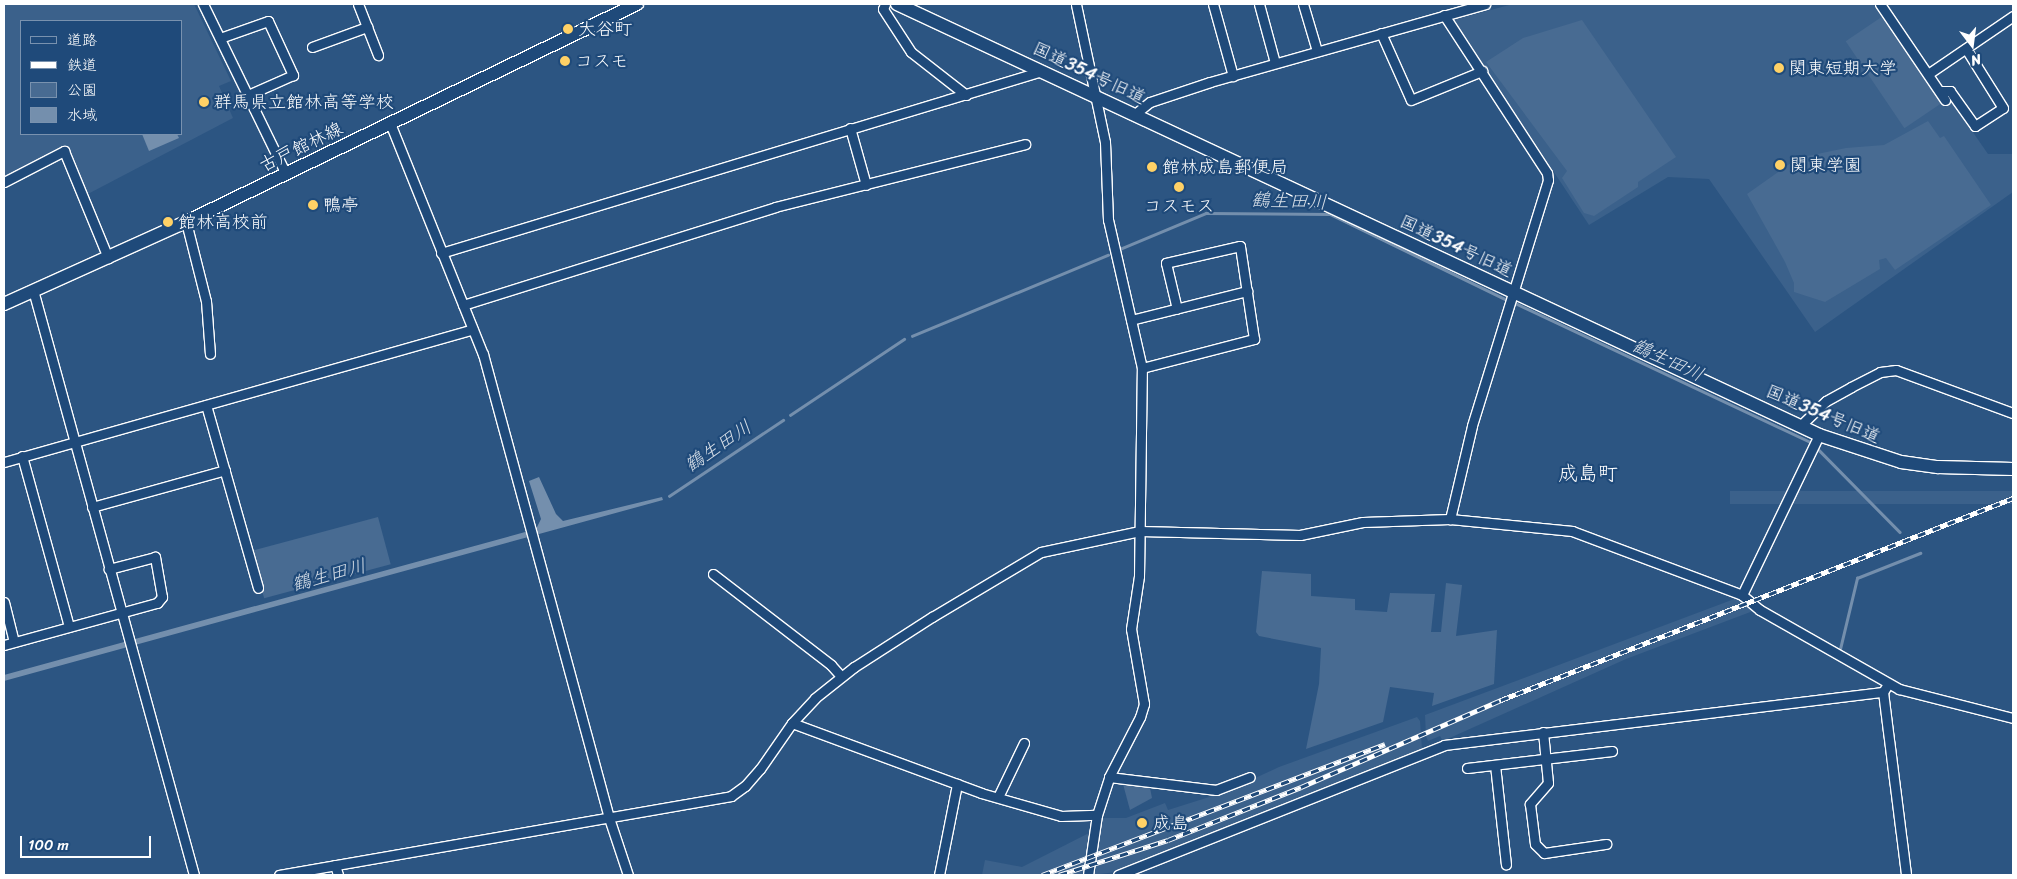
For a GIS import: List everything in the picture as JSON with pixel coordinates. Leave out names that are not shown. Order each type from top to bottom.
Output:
[{"type":"street","points":[[203,4],[286,174]]},
{"type":"street","points":[[358,4],[378,55]]},
{"type":"street","name":"古戸館林線","points":[[4,304],[186,222],[638,4]]},
{"type":"street","points":[[885,4],[883,9],[911,52],[966,95]]},
{"type":"street","name":"国道354号旧道","points":[[897,4],[1042,70],[1819,435],[1901,462],[1938,467],[2013,469]]},
{"type":"street","points":[[1076,4],[1105,142],[1108,220],[1142,368],[1139,576],[1131,629],[1144,704],[1109,777],[1097,815],[1088,875]]},
{"type":"street","points":[[1213,4],[1233,76]]},
{"type":"street","points":[[1258,4],[1275,63]]},
{"type":"street","points":[[1303,4],[1317,51]]},
{"type":"street","points":[[1135,114],[1150,102],[1275,63],[1485,4]]},
{"type":"street","points":[[1880,4],[1945,100]]},
{"type":"street","points":[[1444,15],[1547,172],[1548,180],[1472,426],[1450,519]]},
{"type":"street","points":[[1928,74],[2013,16]]},
{"type":"street","points":[[220,38],[268,21],[293,75],[248,95]]},
{"type":"street","points":[[312,48],[368,27]]},
{"type":"street","points":[[1381,33],[1410,100],[1482,71]]},
{"type":"street","points":[[1940,91],[1950,91],[1975,126],[2003,108],[1966,48]]},
{"type":"street","points":[[441,252],[850,128],[966,95],[1042,70]]},
{"type":"street","points":[[390,123],[483,354],[530,533],[610,818],[628,875]]},
{"type":"street","points":[[850,128],[866,185]]},
{"type":"street","points":[[463,305],[775,207],[1025,144]]},
{"type":"street","points":[[4,182],[64,151],[108,258]]},
{"type":"street","points":[[186,222],[206,301],[210,354]]},
{"type":"street","points":[[1142,368],[1254,339],[1240,246],[1166,263],[1177,310]]},
{"type":"street","points":[[33,290],[194,875]]},
{"type":"street","points":[[1132,320],[1247,291]]},
{"type":"street","points":[[4,462],[473,329]]},
{"type":"street","points":[[1800,426],[1826,401],[1880,372],[1896,370],[2013,414]]},
{"type":"street","points":[[206,406],[258,588]]},
{"type":"street","points":[[1742,595],[1819,435]]},
{"type":"street","points":[[22,456],[69,627]]},
{"type":"street","points":[[92,507],[224,470]]},
{"type":"street","points":[[279,875],[731,796],[745,786],[760,769],[792,723],[841,676],[932,617],[1041,552],[1140,531],[1300,535],[1363,522],[1450,519],[1572,532],[1742,595],[1760,610],[1885,688],[2013,718]]},
{"type":"street","points":[[4,645],[157,603],[162,597],[154,557],[109,569]]},
{"type":"street","points":[[713,574],[831,665],[841,676]]},
{"type":"street","points":[[4,602],[14,642]]},
{"type":"street","points":[[1118,875],[1320,797],[1426,750],[1464,742],[1885,688]]},
{"type":"street","points":[[1885,688],[1906,875]]},
{"type":"street","points":[[792,723],[957,784],[998,797],[1061,816],[1097,815]]},
{"type":"street","points":[[1543,732],[1548,784],[1530,804],[1534,844],[1544,853],[1606,844]]},
{"type":"street","points":[[998,797],[1024,743]]},
{"type":"street","points":[[1467,768],[1612,751]]},
{"type":"street","points":[[1495,765],[1506,864]]},
{"type":"street","points":[[1109,777],[1216,790],[1250,777]]},
{"type":"street","points":[[939,875],[957,784]]},
{"type":"street","points":[[335,865],[338,875]]},
{"type":"shaded area","name":"群馬県立館林高等学校","points":[[4,4],[194,4],[231,81],[219,86],[233,118],[86,195],[66,146],[4,179]]},
{"type":"shaded area","name":"関東学園","points":[[1513,4],[1875,4],[1945,107],[1952,102],[1988,154],[2013,154],[2013,192],[1815,332],[1709,179],[1668,177],[1589,225],[1453,20]]},
{"type":"shaded area","points":[[1730,491],[2013,491],[2013,504],[1730,504]]},
{"type":"shaded area","points":[[1737,598],[1744,600],[1753,611],[1626,659],[1443,741],[1440,736],[1428,741],[1425,715]]},
{"type":"shaded area","points":[[1417,717],[1420,721],[1422,749],[1124,871],[1092,875],[1100,818],[1126,818],[1165,803],[1168,810],[1225,792],[1279,767]]},
{"type":"shaded area","points":[[1091,832],[1085,875],[982,875],[985,860],[1022,867]]},
{"type":"green space","points":[[1883,16],[1942,103],[1904,128],[1846,41]]},
{"type":"green space","points":[[1582,20],[1676,157],[1638,182],[1638,187],[1594,216],[1584,213],[1562,178],[1567,171],[1486,62],[1523,38]]},
{"type":"green space","points":[[1928,121],[1940,138],[1944,136],[1991,205],[1895,270],[1886,258],[1879,260],[1880,269],[1825,302],[1794,292],[1794,283],[1785,262],[1747,194],[1798,158],[1846,148],[1884,145]]},
{"type":"green space","points":[[378,517],[391,564],[264,598],[251,551]]},
{"type":"green space","points":[[1262,571],[1311,574],[1311,596],[1355,599],[1355,610],[1387,612],[1390,593],[1435,594],[1431,632],[1441,632],[1446,583],[1462,585],[1456,636],[1497,630],[1494,684],[1432,706],[1434,693],[1390,687],[1383,722],[1306,749],[1319,684],[1321,648],[1259,636],[1256,632]]},
{"type":"green space","points":[[1123,784],[1150,788],[1152,798],[1130,810]]},
{"type":"water","points":[[142,135],[178,135],[179,138],[149,151]]},
{"type":"water","points":[[539,477],[556,514],[563,521],[662,497],[663,500],[4,681],[4,675],[536,529],[541,519],[529,481]]},
{"type":"waterway","name":"鶴生田川","points":[[1120,249],[1206,213],[1330,214],[1505,299]]},
{"type":"waterway","name":"鶴生田川","points":[[912,336],[1108,255]]},
{"type":"waterway","name":"鶴生田川","points":[[1515,303],[1810,442]]},
{"type":"waterway","name":"鶴生田川","points":[[790,415],[904,339]]},
{"type":"waterway","name":"鶴生田川","points":[[669,496],[783,420]]},
{"type":"waterway","name":"鶴生田川","points":[[1819,450],[1900,532]]},
{"type":"waterway","name":"鶴生田川","points":[[1840,649],[1857,578],[1920,553]]},
{"type":"railway","points":[[1059,875],[1168,840],[1301,787],[1501,700],[2013,498]]},
{"type":"railway","points":[[1042,875],[1385,744]]},
{"type":"place","name":"大谷町","points":[[568,29]]},
{"type":"place","name":"コスモ","points":[[565,61]]},
{"type":"place","name":"関東短期大学","points":[[1779,68]]},
{"type":"place","name":"群馬県立館林高等学校","points":[[204,102]]},
{"type":"place","name":"関東学園","points":[[1780,165]]},
{"type":"place","name":"館林成島郵便局","points":[[1152,167]]},
{"type":"place","name":"コスモス","points":[[1179,187]]},
{"type":"place","name":"鴨亭","points":[[313,205]]},
{"type":"place","name":"館林高校前","points":[[168,222]]},
{"type":"place","name":"成島","points":[[1142,823]]},
{"type":"district","name":"成島町","points":[[1588,473]]}]
